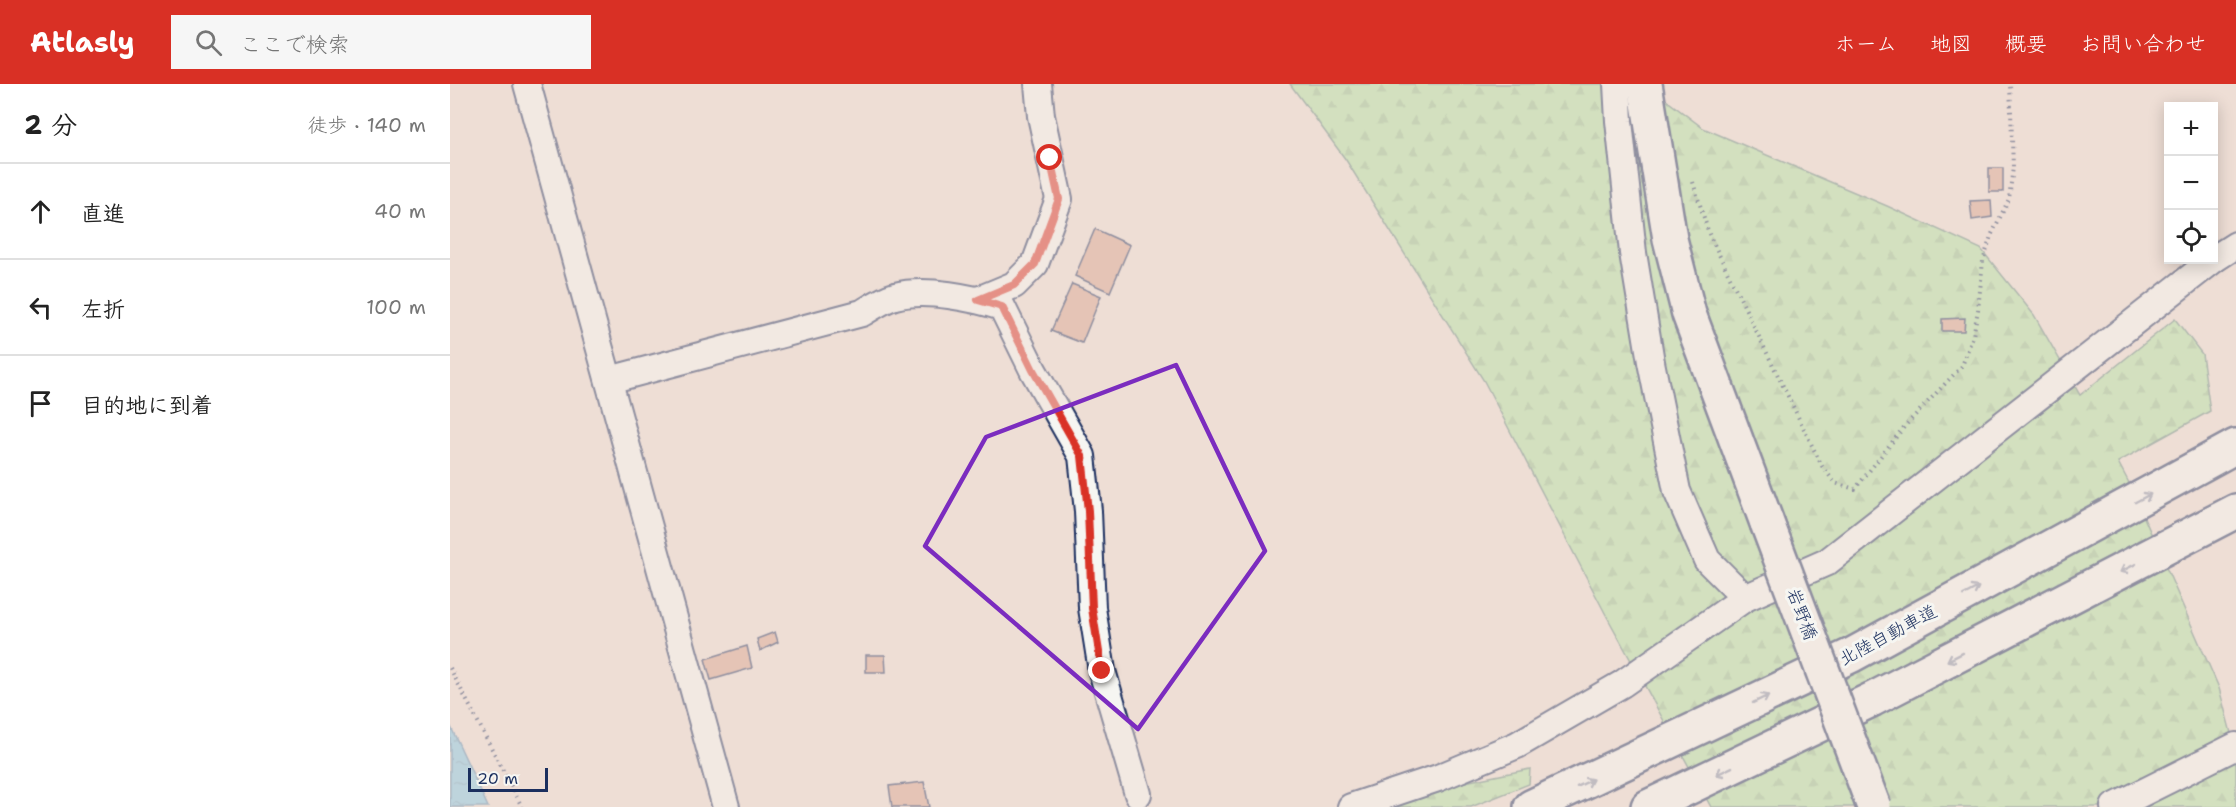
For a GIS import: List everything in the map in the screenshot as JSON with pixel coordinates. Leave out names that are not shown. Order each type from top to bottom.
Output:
[{"type":"main road","name":"岩野橋","points":[[1645,84],[1670,239],[1689,314],[1874,807]]},
{"type":"main road","name":"北陸自動車道","points":[[1532,807],[1852,655],[2236,446]]},
{"type":"main road","points":[[1648,807],[1873,699],[2236,511]]},
{"type":"street","points":[[528,84],[726,807]]},
{"type":"street","points":[[978,300],[1014,285],[1035,264],[1059,199],[1041,116],[1038,84]]},
{"type":"street","points":[[1617,84],[1633,253],[1651,362],[1677,491],[1707,560],[1745,598]]},
{"type":"street","points":[[2218,256],[2236,245]]},
{"type":"street","points":[[1351,807],[1438,778],[1517,746],[1622,684],[1745,598],[1827,562],[2207,264]]},
{"type":"street","points":[[609,380],[862,313],[895,296],[923,294],[978,300],[1002,307],[1033,370],[1082,456],[1088,511],[1092,608],[1098,650],[1138,794]]},
{"type":"street","points":[[2115,807],[2236,746]]},
{"type":"path","points":[[1692,178],[1709,234],[1822,466],[1835,483],[1855,489],[1905,427],[1962,366],[1973,336],[1983,261],[1991,236],[2009,199],[2013,167],[2010,84]]},
{"type":"path","points":[[450,668],[522,807]]},
{"type":"highlighted area","points":[[1176,365],[1265,551],[1138,729],[925,546],[986,437]]},
{"type":"green space","points":[[1290,84],[1645,84],[1703,128],[1887,206],[1981,249],[2034,315],[2080,395],[2175,319],[2202,354],[2210,411],[2118,462],[2219,688],[2236,752],[2236,807],[1711,807],[1605,613],[1484,381],[1346,160]]},
{"type":"green space","points":[[1530,769],[1529,784],[1471,807],[1383,807],[1465,782]]},
{"type":"water","points":[[450,725],[488,807],[450,807]]},
{"type":"building","points":[[1989,168],[2003,168],[2003,192],[1989,192]]},
{"type":"building","points":[[1991,200],[1992,217],[1972,220],[1970,201]]},
{"type":"building","points":[[1095,229],[1130,245],[1110,292],[1075,276]]},
{"type":"building","points":[[1072,284],[1101,296],[1082,343],[1051,331]]},
{"type":"building","points":[[1965,318],[1964,331],[1942,331],[1942,319]]},
{"type":"building","points":[[775,632],[778,642],[760,651],[757,639]]},
{"type":"building","points":[[747,646],[752,668],[711,680],[705,659]]},
{"type":"building","points":[[866,655],[885,655],[886,672],[866,672]]},
{"type":"building","points":[[924,782],[929,807],[892,807],[889,786]]},
{"type":"route","points":[[1050,158],[1059,199],[1035,264],[1014,285],[978,300],[1002,307],[1033,370],[1082,456],[1088,511],[1092,608],[1102,671]]}]
